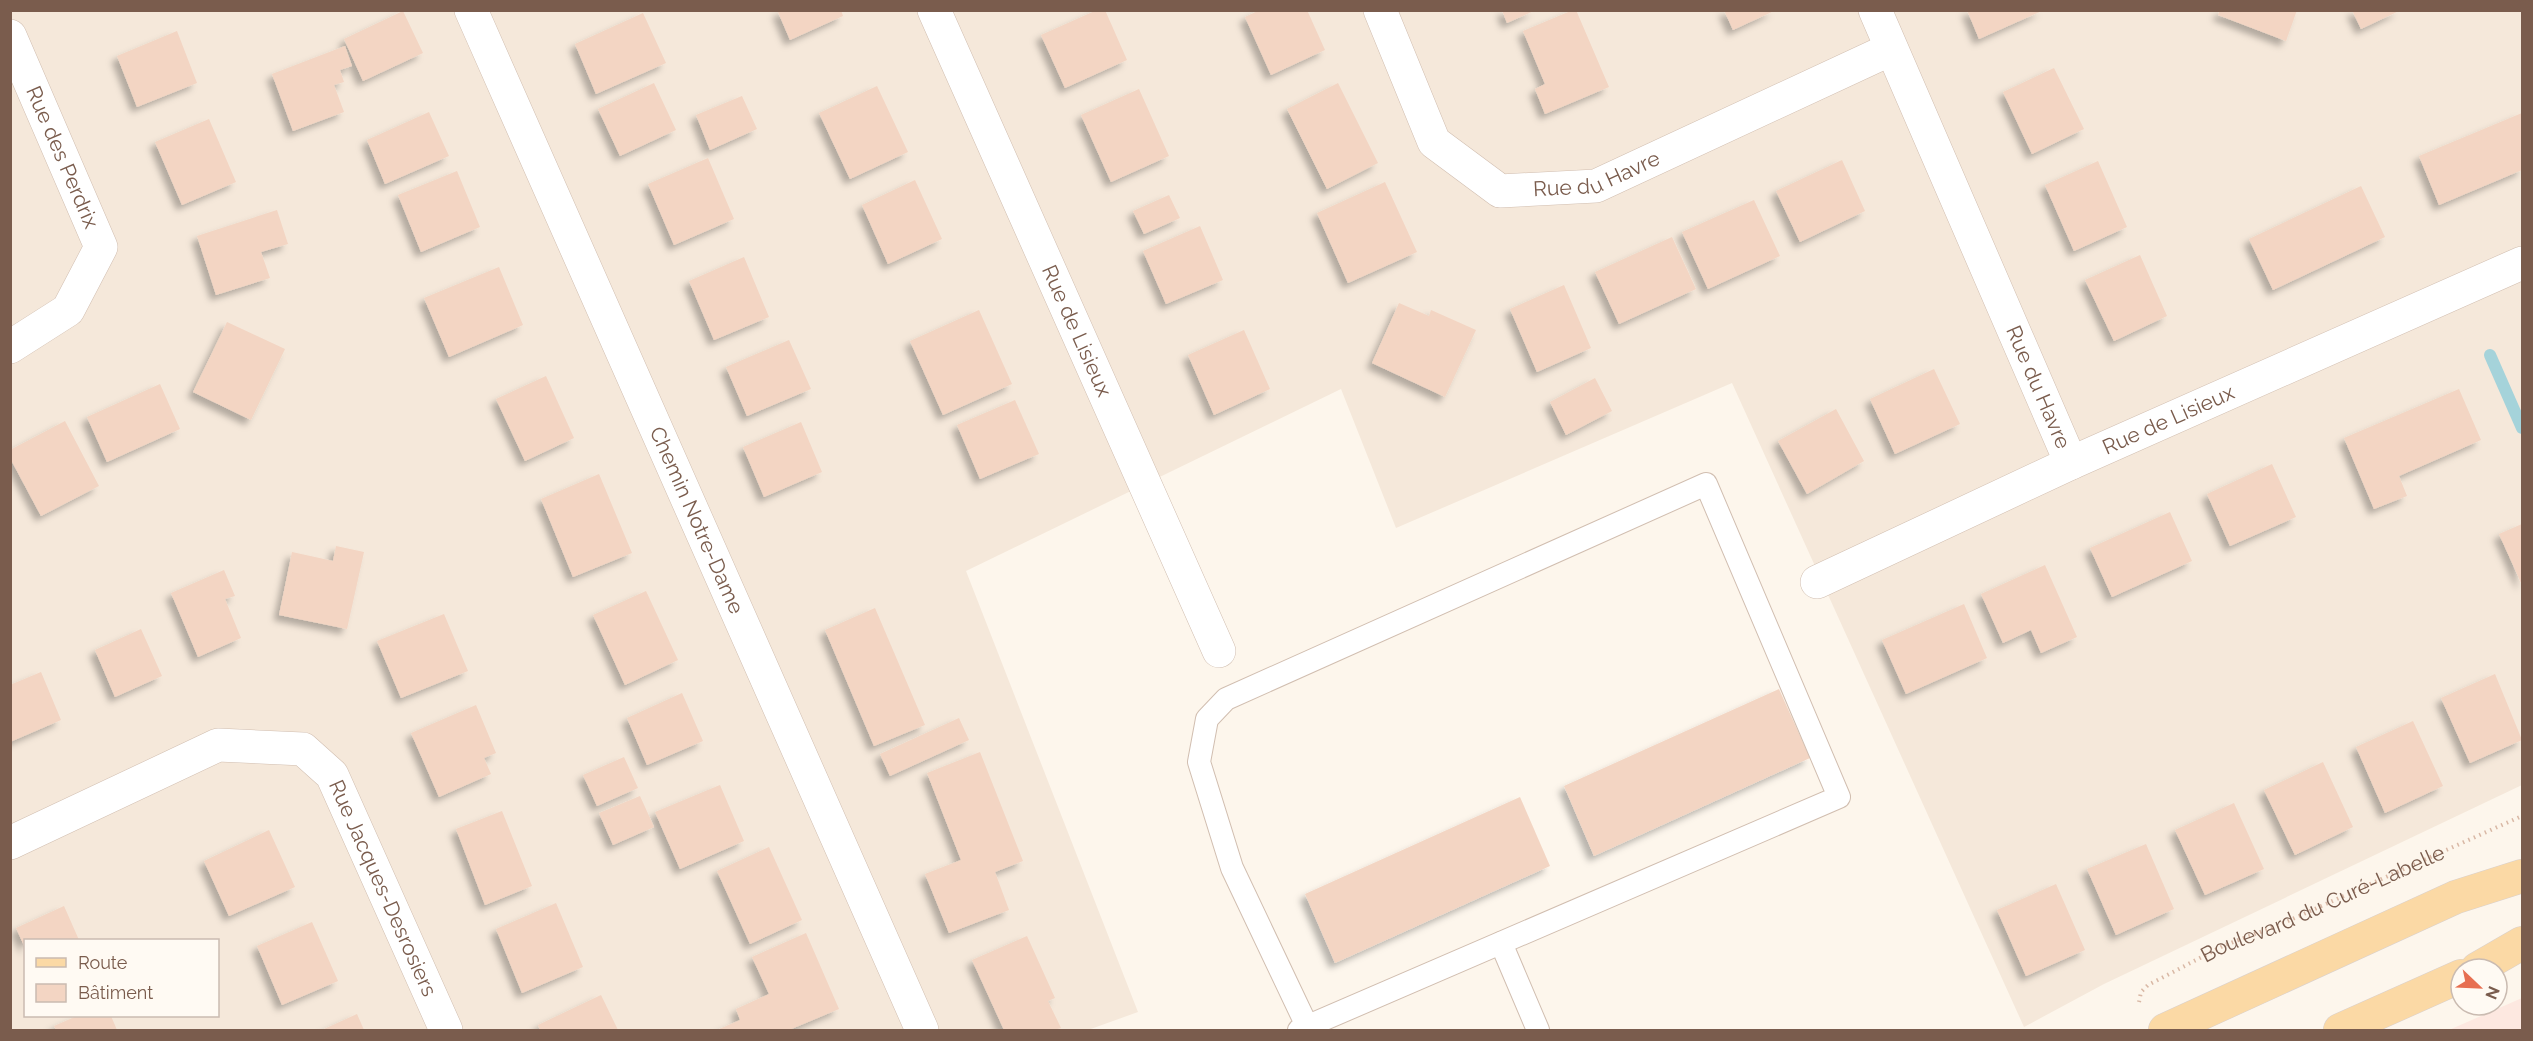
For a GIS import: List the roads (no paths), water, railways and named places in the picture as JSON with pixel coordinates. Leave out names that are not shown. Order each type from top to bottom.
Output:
[{"type":"main road","points":[[2165,1030],[2207,1022],[2456,897],[2523,876]]},
{"type":"main road","points":[[2498,957],[2523,943]]},
{"type":"main road","points":[[2340,1030],[2449,981]]},
{"type":"street","name":"Chemin Notre-Dame","points":[[471,10],[915,1028]]},
{"type":"street","name":"Rue de Lisieux","points":[[934,10],[1219,651]]},
{"type":"street","name":"Rue du Havre","points":[[1380,10],[1434,142],[1500,191],[1596,186],[1891,49]]},
{"type":"street","name":"Rue du Havre","points":[[1875,10],[2071,463]]},
{"type":"street","name":"Rue des Perdrix","points":[[10,36],[101,247],[68,310],[10,347]]},
{"type":"street","name":"Rue de Lisieux","points":[[1817,582],[2071,463],[2523,263]]},
{"type":"street","name":"Rue Jacques-Desrosiers","points":[[10,843],[218,745],[303,749],[332,775],[446,1030]]},
{"type":"lane","points":[[1706,484],[1839,797],[1303,1028],[1232,868],[1199,762],[1207,719],[1226,699],[1706,484]]},
{"type":"lane","points":[[1502,943],[1539,1030]]},
{"type":"waterway","points":[[2490,355],[2522,428]]}]
